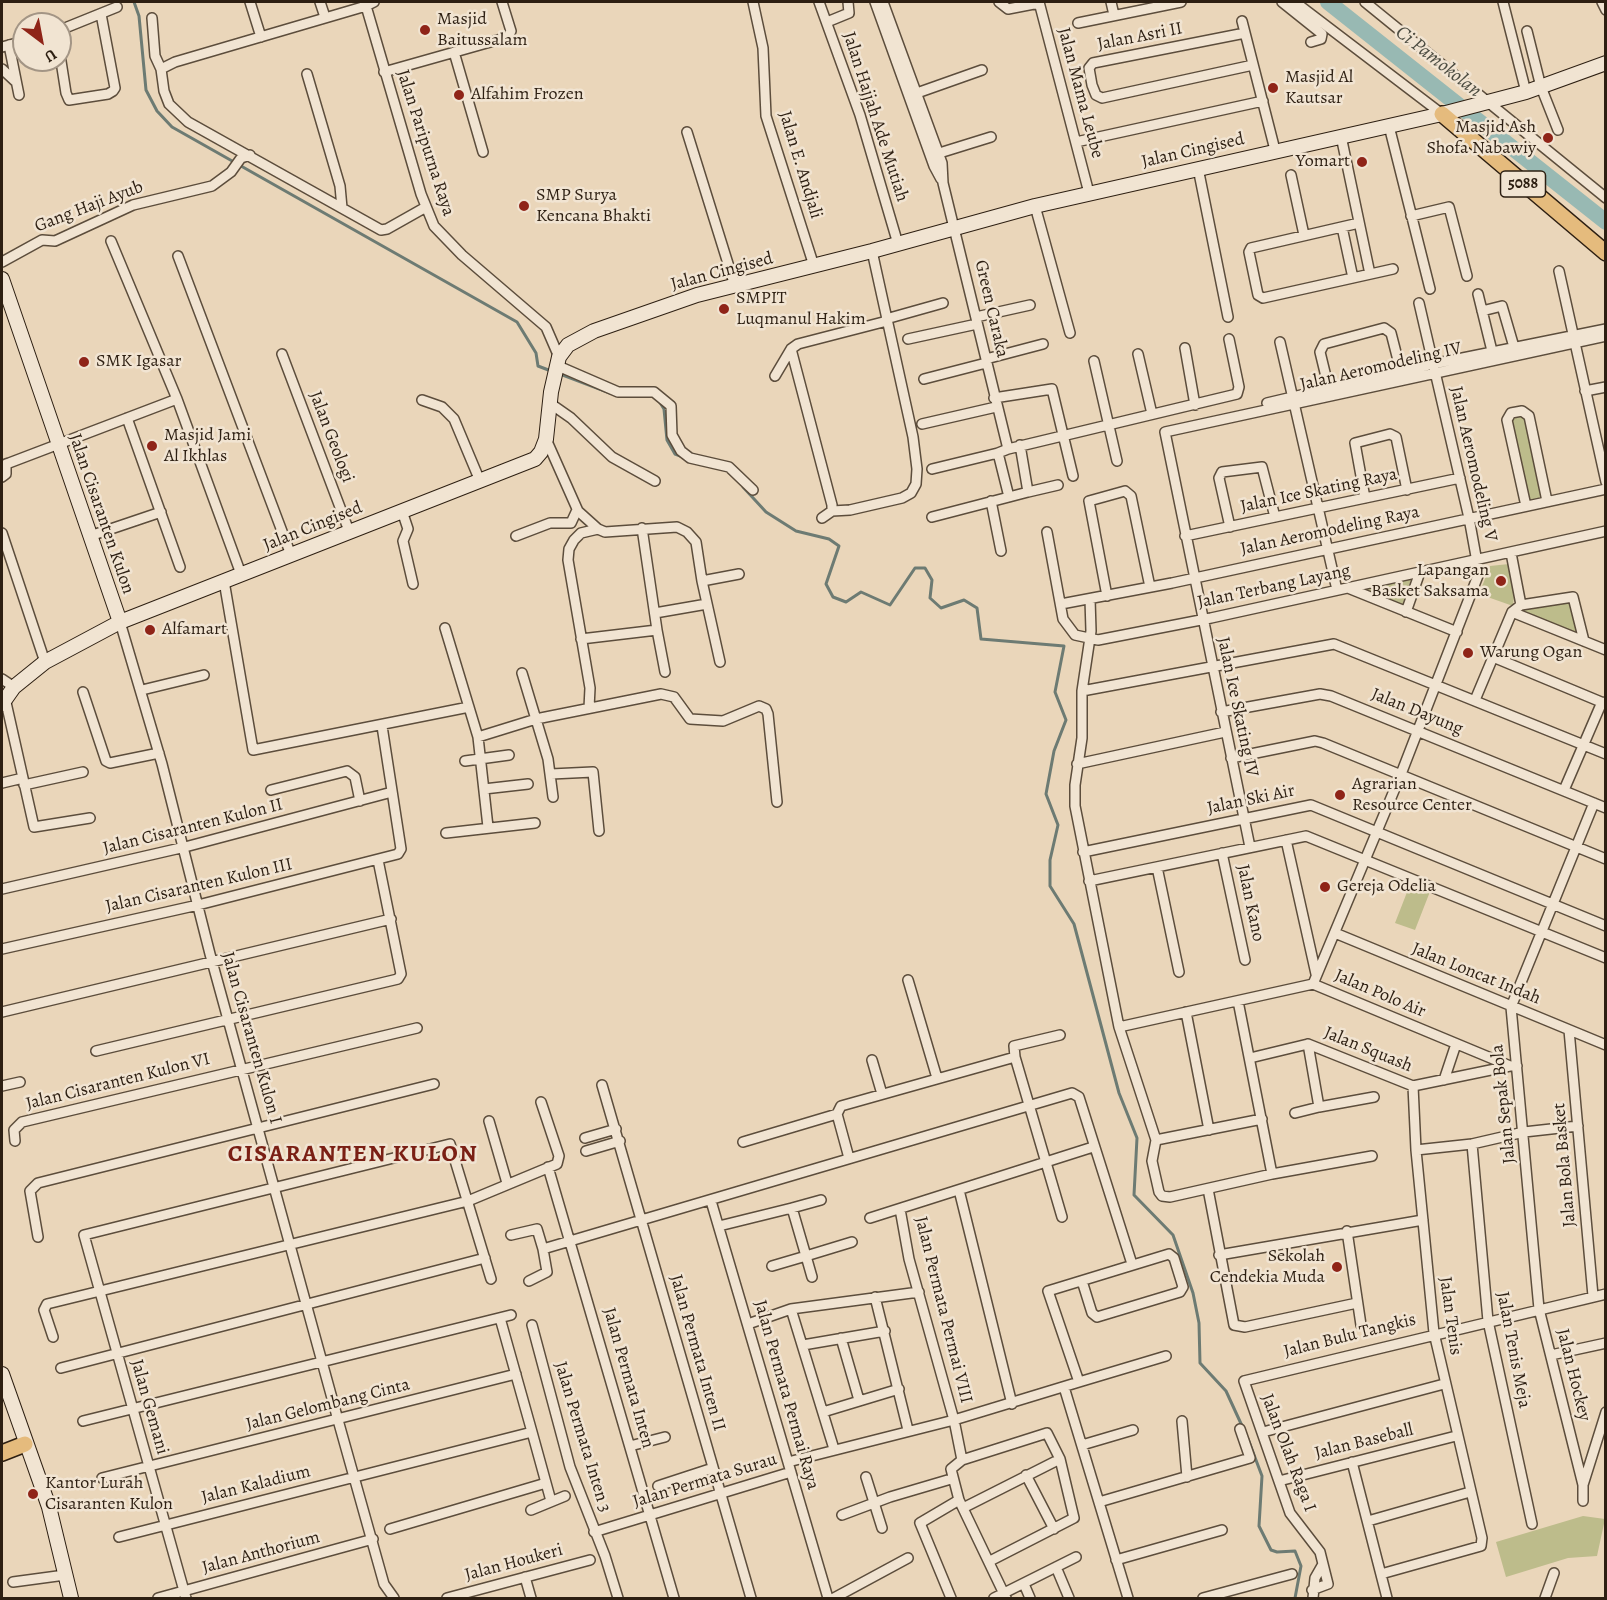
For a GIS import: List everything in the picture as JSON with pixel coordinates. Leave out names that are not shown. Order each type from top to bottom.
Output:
[{"type":"main road","name":"Jalan Cingised","points":[[557,367],[568,345],[594,331],[697,295],[872,251],[1035,206],[1198,168],[1275,146],[1341,136],[1445,113],[1526,92],[1605,63]]},
{"type":"main road","name":"5088","points":[[1445,113],[1605,253]]},
{"type":"main road","name":"Jalan Cisaranten Kulon","points":[[2,279],[120,622],[45,662],[7,696]]},
{"type":"main road","points":[[546,439],[557,367]]},
{"type":"main road","name":"Jalan Cingised","points":[[120,622],[535,459],[541,452],[546,439]]},
{"type":"main road","points":[[2,1379],[50,1507],[71,1599]]},
{"type":"main road","points":[[2,1454],[25,1444]]},
{"type":"street","points":[[250,2],[261,37]]},
{"type":"street","points":[[320,2],[325,17]]},
{"type":"street","points":[[384,72],[510,35],[502,2]]},
{"type":"street","name":"Jalan E. Andjali","points":[[753,2],[763,48],[766,116],[814,266]]},
{"type":"street","name":"Jalan Hajjah Ade Mutiah","points":[[819,2],[860,115],[898,244]]},
{"type":"street","points":[[827,22],[849,13],[851,8],[848,2]]},
{"type":"street","points":[[875,2],[917,93],[936,157]]},
{"type":"street","points":[[883,2],[936,157]]},
{"type":"street","points":[[999,2],[1008,9],[1039,2]]},
{"type":"street","name":"Jalan Mama Leube","points":[[1039,2],[1089,194]]},
{"type":"street","points":[[1111,2],[1114,15]]},
{"type":"street","points":[[1078,22],[1181,2]]},
{"type":"street","points":[[1282,2],[1322,34],[1321,39],[1311,42]]},
{"type":"street","points":[[1295,2],[1445,113]]},
{"type":"street","points":[[1365,2],[1482,103],[1605,198]]},
{"type":"street","points":[[1503,2],[1526,92]]},
{"type":"street","points":[[1602,2],[1605,10]]},
{"type":"street","points":[[161,69],[175,62],[370,4]]},
{"type":"street","name":"Jalan Paripurna Raya","points":[[370,4],[384,72],[434,226],[445,239],[546,327],[557,367]]},
{"type":"street","points":[[72,25],[117,7]]},
{"type":"street","points":[[63,72],[69,100],[108,94],[113,91],[115,87],[101,14]]},
{"type":"street","points":[[152,18],[155,56],[161,69],[164,91],[169,104],[178,114],[383,231],[426,207]]},
{"type":"street","points":[[1242,21],[1275,146]]},
{"type":"street","points":[[1527,31],[1541,87],[1558,130]]},
{"type":"street","name":"Jalan Asri II","points":[[1245,33],[1093,63],[1089,68],[1092,85],[1096,95],[1102,98],[1253,65]]},
{"type":"street","points":[[5,46],[19,95]]},
{"type":"street","points":[[454,52],[483,152]]},
{"type":"street","points":[[2,69],[16,82]]},
{"type":"street","points":[[917,93],[982,70]]},
{"type":"street","points":[[307,74],[340,186],[342,208]]},
{"type":"street","points":[[1076,142],[1263,101]]},
{"type":"street","points":[[1389,126],[1430,289]]},
{"type":"street","points":[[687,132],[735,286]]},
{"type":"street","points":[[1341,136],[1370,274]]},
{"type":"street","points":[[936,157],[991,137]]},
{"type":"street","name":"Gang Haji Ayub","points":[[2,262],[42,240],[55,241],[133,205],[212,186],[250,155]]},
{"type":"street","name":"Green Caraka","points":[[936,157],[1008,449]]},
{"type":"street","points":[[1198,168],[1228,317]]},
{"type":"street","points":[[1291,175],[1304,235]]},
{"type":"street","points":[[1035,206],[1070,333]]},
{"type":"street","points":[[1411,216],[1449,207],[1467,276]]},
{"type":"street","points":[[1359,223],[1249,250],[1260,297],[1394,269]]},
{"type":"street","points":[[1342,226],[1353,278]]},
{"type":"street","points":[[111,241],[129,278],[177,399],[241,574]]},
{"type":"street","points":[[822,518],[832,511],[850,510],[902,498],[911,493],[916,484],[917,469],[913,437],[872,251]]},
{"type":"street","points":[[178,256],[291,555]]},
{"type":"street","points":[[1559,271],[1585,391],[1601,439],[1605,482]]},
{"type":"street","points":[[1478,294],[1492,351]]},
{"type":"street","points":[[775,376],[791,349],[798,344],[943,303]]},
{"type":"street","name":"Jalan Aeromodeling V","points":[[1315,979],[1401,774],[1479,573],[1469,518],[1419,303]]},
{"type":"street","points":[[908,339],[1030,305]]},
{"type":"street","points":[[1482,310],[1502,306],[1514,347]]},
{"type":"street","points":[[1329,389],[1320,352],[1324,344],[1384,328],[1389,329],[1391,333],[1401,372]]},
{"type":"street","name":"Jalan Aeromodeling IV","points":[[1165,432],[1605,329]]},
{"type":"street","name":"Jalan Aeromodeling IV","points":[[1267,403],[1293,402],[1329,389],[1401,372],[1434,368],[1492,351],[1574,338],[1605,336]]},
{"type":"street","points":[[932,468],[1236,394],[1238,391],[1229,339]]},
{"type":"street","points":[[1280,342],[1336,590]]},
{"type":"street","points":[[924,379],[1043,344]]},
{"type":"street","points":[[1185,348],[1195,405]]},
{"type":"street","points":[[791,349],[806,400],[832,511]]},
{"type":"street","name":"Jalan Geologi","points":[[282,354],[349,531]]},
{"type":"street","points":[[1138,354],[1152,414]]},
{"type":"street","points":[[1094,361],[1107,426],[1117,461]]},
{"type":"street","points":[[557,367],[618,392],[654,392],[671,406],[672,435],[681,451],[690,458],[729,467],[753,490]]},
{"type":"street","points":[[922,424],[1051,387],[1073,476]]},
{"type":"street","points":[[1585,391],[1605,387]]},
{"type":"street","points":[[2,477],[6,474],[6,464],[177,399]]},
{"type":"street","points":[[422,400],[442,407],[454,418],[480,481]]},
{"type":"street","points":[[550,404],[571,418],[612,457],[655,481]]},
{"type":"street","points":[[1526,506],[1507,420],[1511,414],[1522,411],[1529,416],[1547,501]]},
{"type":"street","points":[[127,418],[180,567]]},
{"type":"street","name":"Jalan Ice Skating IV","points":[[1165,432],[1211,666],[1250,847]]},
{"type":"street","points":[[1365,498],[1354,447],[1358,441],[1394,435],[1407,490]]},
{"type":"street","points":[[546,439],[577,510],[581,533]]},
{"type":"street","points":[[1020,445],[1028,492]]},
{"type":"street","points":[[998,453],[1009,497]]},
{"type":"street","points":[[1230,527],[1219,478],[1222,472],[1259,465],[1262,467],[1275,517]]},
{"type":"street","name":"Jalan Ice Skating Raya","points":[[1185,536],[1460,478]]},
{"type":"street","points":[[932,517],[1058,485]]},
{"type":"street","name":"Jalan Aeromodeling Raya","points":[[1061,604],[1194,578],[1605,489]]},
{"type":"street","points":[[1107,596],[1089,501],[1125,491],[1131,496],[1150,587]]},
{"type":"street","points":[[991,501],[1001,551]]},
{"type":"street","points":[[577,510],[598,529],[605,532],[677,526],[687,532],[696,542],[720,662]]},
{"type":"street","points":[[516,536],[550,523],[571,523],[577,510]]},
{"type":"street","points":[[402,511],[408,529],[403,542],[414,584]]},
{"type":"street","points":[[90,536],[160,512]]},
{"type":"street","points":[[642,528],[665,672]]},
{"type":"street","points":[[589,708],[590,688],[568,560],[569,549],[581,533],[598,529]]},
{"type":"street","name":"Jalan Terbang Layang","points":[[1090,640],[1202,620],[1605,531]]},
{"type":"street","points":[[1047,532],[1063,619],[1075,635],[1090,640]]},
{"type":"street","points":[[2,533],[45,662]]},
{"type":"street","points":[[1511,553],[1521,605]]},
{"type":"street","points":[[1406,612],[1420,572]]},
{"type":"street","points":[[702,581],[739,574]]},
{"type":"street","points":[[224,581],[253,750],[470,707]]},
{"type":"street","points":[[1348,588],[1456,632]]},
{"type":"street","points":[[1475,700],[1512,612],[1521,605],[1573,597],[1584,641]]},
{"type":"street","points":[[1090,599],[1090,640],[1082,691],[1082,738],[1077,764],[1075,806],[1119,1026],[1156,1140],[1152,1161],[1153,1174],[1162,1196],[1372,1156]]},
{"type":"street","points":[[655,613],[707,604]]},
{"type":"street","points":[[1512,612],[1605,650]]},
{"type":"street","name":"Jalan Cisaranten Kulon I","points":[[120,622],[142,690],[185,847],[228,1020],[306,1305],[384,1584],[391,1598]]},
{"type":"street","points":[[445,628],[478,737],[488,827]]},
{"type":"street","points":[[581,639],[657,630]]},
{"type":"street","points":[[1082,691],[1334,644],[1605,754]]},
{"type":"street","points":[[1493,657],[1604,703],[1564,790]]},
{"type":"street","points":[[522,674],[551,774],[553,797]]},
{"type":"street","points":[[142,690],[204,675]]},
{"type":"street","points":[[2,679],[34,827],[90,818]]},
{"type":"street","points":[[83,692],[106,761],[110,763],[159,753]]},
{"type":"street","points":[[478,737],[536,719],[669,694],[690,719],[723,721],[753,707],[765,709],[768,714],[777,802]]},
{"type":"street","name":"Jalan Dayung","points":[[1221,712],[1320,694],[1332,696],[1605,808]]},
{"type":"street","points":[[382,726],[392,792]]},
{"type":"street","points":[[1077,764],[1225,732]]},
{"type":"street","points":[[1231,758],[1316,741],[1401,774],[1605,860]]},
{"type":"street","points":[[465,761],[509,755]]},
{"type":"street","points":[[271,790],[347,771],[355,777],[360,801]]},
{"type":"street","points":[[2,783],[24,782],[83,772]]},
{"type":"street","points":[[551,774],[593,772],[599,831]]},
{"type":"street","points":[[484,789],[528,784]]},
{"type":"street","name":"Jalan Cisaranten Kulon II","points":[[2,889],[185,847],[392,792]]},
{"type":"street","name":"Jalan Cisaranten Kulon III","points":[[2,949],[198,905],[398,854],[400,849],[392,792]]},
{"type":"street","name":"Jalan Sepak Bola","points":[[1539,1309],[1524,1132],[1514,1066],[1511,1007],[1594,803]]},
{"type":"street","name":"Jalan Ski Air","points":[[1083,852],[1311,806],[1605,926]]},
{"type":"street","points":[[446,833],[535,824]]},
{"type":"street","points":[[1089,882],[1250,847],[1286,840],[1313,838],[1605,958]]},
{"type":"street","points":[[1286,840],[1315,979]]},
{"type":"street","name":"Jalan Kano","points":[[1222,853],[1245,960]]},
{"type":"street","points":[[96,1051],[398,979],[401,974],[378,860]]},
{"type":"street","points":[[1157,867],[1179,972]]},
{"type":"street","points":[[2,1012],[391,919]]},
{"type":"street","name":"Jalan Loncat Indah","points":[[1335,933],[1605,1045]]},
{"type":"street","name":"Jalan Polo Air","points":[[1119,1026],[1238,1001],[1315,979],[1456,1044],[1514,1066]]},
{"type":"street","points":[[908,980],[937,1078]]},
{"type":"street","points":[[1238,1001],[1272,1174]]},
{"type":"street","points":[[1186,1012],[1209,1130]]},
{"type":"street","points":[[243,1070],[417,1028]]},
{"type":"street","name":"Jalan Bola Basket","points":[[1569,1030],[1593,1296]]},
{"type":"street","points":[[1060,1035],[1014,1046],[1015,1057],[1062,1217]]},
{"type":"street","points":[[1308,1044],[1319,1107]]},
{"type":"street","name":"Jalan Squash","points":[[1250,1058],[1308,1044],[1413,1086],[1514,1066]]},
{"type":"street","points":[[1444,1080],[1456,1044]]},
{"type":"street","points":[[849,1158],[837,1114],[841,1106],[1015,1057]]},
{"type":"street","points":[[872,1060],[882,1094]]},
{"type":"street","name":"Jalan Cisaranten Kulon VI","points":[[15,1141],[14,1130],[21,1122],[243,1070]]},
{"type":"street","points":[[2,1086],[20,1082]]},
{"type":"street","points":[[38,1237],[30,1191],[38,1183],[434,1084]]},
{"type":"street","name":"Jalan Permata Inten II","points":[[602,1085],[751,1599]]},
{"type":"street","name":"Jalan Tenis","points":[[1381,1574],[1481,1546],[1482,1538],[1456,1436],[1434,1333],[1416,1149],[1413,1086]]},
{"type":"street","points":[[543,1249],[1072,1093],[1076,1095],[1094,1147],[1131,1264]]},
{"type":"street","points":[[1295,1113],[1374,1097]]},
{"type":"street","points":[[53,1337],[44,1310],[47,1304],[468,1201],[548,1167],[560,1161],[542,1102]]},
{"type":"street","points":[[743,1142],[837,1114]]},
{"type":"street","points":[[1156,1140],[1262,1119]]},
{"type":"street","points":[[489,1121],[507,1183]]},
{"type":"street","points":[[1416,1149],[1472,1144],[1524,1132],[1578,1126]]},
{"type":"street","points":[[585,1138],[616,1129]]},
{"type":"street","points":[[586,1151],[620,1141]]},
{"type":"street","name":"Jalan Tenis Meja","points":[[1472,1144],[1488,1321],[1532,1524]]},
{"type":"street","points":[[275,1186],[428,1149],[452,1146],[491,1279]]},
{"type":"street","points":[[870,1218],[1094,1147]]},
{"type":"street","name":"Jalan Permata Inten","points":[[548,1167],[674,1599]]},
{"type":"street","name":"Jalan Gemani","points":[[185,1595],[85,1239],[86,1233],[275,1186]]},
{"type":"street","points":[[1208,1189],[1231,1319],[1239,1327],[1357,1304]]},
{"type":"street","points":[[959,1190],[1012,1404]]},
{"type":"street","name":"Jalan Permata Permai Raya","points":[[711,1200],[828,1599]]},
{"type":"street","points":[[719,1226],[820,1200]]},
{"type":"street","points":[[792,1208],[812,1278]]},
{"type":"street","name":"Jalan Permata Permai VIII","points":[[900,1209],[909,1259],[954,1419],[962,1460]]},
{"type":"street","points":[[1219,1255],[1423,1223]]},
{"type":"street","points":[[511,1235],[537,1229],[547,1272],[529,1281]]},
{"type":"street","points":[[1346,1234],[1361,1325]]},
{"type":"street","points":[[772,1266],[852,1242]]},
{"type":"street","points":[[1079,1382],[1048,1291],[1169,1254],[1174,1258],[1183,1287],[1180,1292],[1096,1317],[1092,1313],[1082,1281]]},
{"type":"street","points":[[61,1368],[485,1258]]},
{"type":"street","points":[[748,1324],[791,1309],[919,1292]]},
{"type":"street","name":"Jalan Bulu Tangkis","points":[[1244,1381],[1434,1333],[1605,1294]]},
{"type":"street","points":[[875,1297],[908,1430]]},
{"type":"street","points":[[791,1309],[834,1449]]},
{"type":"street","name":"Jalan Hockey","points":[[1539,1309],[1583,1485],[1583,1501]]},
{"type":"street","points":[[83,1421],[511,1315]]},
{"type":"street","points":[[500,1318],[551,1501]]},
{"type":"street","name":"Jalan Permata Inten 3","points":[[532,1325],[570,1467],[605,1556],[618,1599]]},
{"type":"street","points":[[803,1344],[885,1331]]},
{"type":"street","points":[[842,1338],[859,1400]]},
{"type":"street","points":[[1551,1355],[1605,1343]]},
{"type":"street","name":"Jalan Permata Surau","points":[[594,1532],[721,1496],[834,1449],[1012,1404],[1166,1356]]},
{"type":"street","name":"Jalan Gelombang Cinta","points":[[102,1478],[516,1374]]},
{"type":"street","name":"Jalan Olah Raga I","points":[[1244,1381],[1290,1513],[1301,1531],[1315,1543],[1323,1564]]},
{"type":"street","points":[[1263,1432],[1444,1384]]},
{"type":"street","points":[[1064,1387],[1128,1599]]},
{"type":"street","points":[[823,1412],[899,1389]]},
{"type":"street","name":"Jalan Hockey","points":[[1583,1485],[1605,1412]]},
{"type":"street","points":[[1182,1421],[1187,1477]]},
{"type":"street","points":[[1082,1444],[1133,1430]]},
{"type":"street","points":[[1100,1503],[1250,1458],[1240,1430]]},
{"type":"street","name":"Jalan Kaladium","points":[[119,1537],[532,1432]]},
{"type":"street","points":[[990,1561],[1074,1516],[1060,1459],[1050,1435],[1044,1432],[962,1460],[951,1469],[951,1479],[961,1504],[1005,1596]]},
{"type":"street","name":"Jalan Baseball","points":[[1279,1481],[1456,1436]]},
{"type":"street","points":[[630,1446],[665,1437]]},
{"type":"street","points":[[951,1599],[920,1523],[1060,1459]]},
{"type":"street","points":[[1352,1462],[1387,1599]]},
{"type":"street","points":[[658,1486],[713,1468]]},
{"type":"street","points":[[1026,1475],[1054,1528]]},
{"type":"street","points":[[866,1478],[882,1528]]},
{"type":"street","points":[[842,1515],[875,1502],[951,1479]]},
{"type":"street","points":[[390,1529],[546,1483]]},
{"type":"street","points":[[1368,1521],[1470,1492]]},
{"type":"street","points":[[531,1510],[565,1496]]},
{"type":"street","points":[[1116,1560],[1222,1530]]},
{"type":"street","name":"Jalan Anthorium","points":[[159,1599],[185,1595],[373,1539]]},
{"type":"street","points":[[994,1599],[1005,1596],[1076,1557]]},
{"type":"street","points":[[834,1599],[909,1558]]},
{"type":"street","name":"Jalan Houkeri","points":[[447,1599],[590,1560]]},
{"type":"street","points":[[1312,1594],[1315,1578],[1323,1564]]},
{"type":"street","points":[[1312,1594],[1328,1584],[1323,1564]]},
{"type":"street","points":[[1056,1567],[1069,1599]]},
{"type":"street","points":[[1545,1599],[1554,1573]]},
{"type":"street","points":[[1205,1598],[1292,1574]]},
{"type":"street","points":[[13,1582],[65,1575]]},
{"type":"street","points":[[525,1577],[531,1599]]},
{"type":"street","points":[[1024,1584],[1030,1599]]},
{"type":"shaded area","points":[[1525,416],[1542,498],[1529,501],[1511,419]]},
{"type":"shaded area","name":"Lapangan Basket Saksama","points":[[1509,564],[1514,596],[1513,606],[1479,594],[1490,566]]},
{"type":"shaded area","points":[[1412,577],[1402,606],[1360,589]]},
{"type":"shaded area","points":[[1564,599],[1571,603],[1578,634],[1523,611],[1524,608]]},
{"type":"shaded area","points":[[1411,882],[1431,889],[1415,930],[1395,923]]},
{"type":"shaded area","points":[[1583,1516],[1605,1519],[1597,1556],[1568,1558],[1506,1577],[1496,1542]]},
{"type":"waterway","points":[[134,2],[139,16],[146,90],[157,111],[172,127],[517,322],[536,353],[538,366],[551,371]]},
{"type":"waterway","name":"Ci Pamokolan","points":[[1328,2],[1606,222]]},
{"type":"waterway","points":[[560,374],[610,393]]},
{"type":"waterway","points":[[659,401],[664,409],[667,440],[675,454],[683,457]]},
{"type":"waterway","points":[[743,487],[766,512],[796,531],[829,539],[839,546],[826,584],[833,597],[846,602],[861,592],[890,605],[915,568],[925,568],[932,580],[930,598],[941,608],[964,600],[977,608],[981,639],[1064,646],[1055,692],[1066,720],[1054,751],[1046,794],[1058,825],[1050,860],[1050,886],[1074,924],[1119,1093],[1137,1138],[1134,1195],[1173,1235],[1193,1293],[1199,1323],[1200,1363],[1226,1391],[1243,1428]]},
{"type":"waterway","points":[[1248,1439],[1262,1476],[1259,1526],[1271,1550],[1295,1551],[1301,1566],[1295,1598]]},
{"type":"place","name":"Masjid Baitussalam","points":[[425,30]]},
{"type":"place","name":"Masjid Al Kautsar","points":[[1273,88]]},
{"type":"place","name":"Alfahim Frozen","points":[[459,95]]},
{"type":"place","name":"Masjid Ash Shofa Nabawiy","points":[[1548,138]]},
{"type":"place","name":"Yomart","points":[[1362,162]]},
{"type":"place","name":"SMP Surya Kencana Bhakti","points":[[524,206]]},
{"type":"place","name":"SMPIT Luqmanul Hakim","points":[[724,309]]},
{"type":"place","name":"SMK Igasar","points":[[84,362]]},
{"type":"place","name":"Masjid Jami Al Ikhlas","points":[[152,446]]},
{"type":"place","name":"Lapangan Basket Saksama","points":[[1501,581]]},
{"type":"place","name":"Alfamart","points":[[150,630]]},
{"type":"place","name":"Warung Ogan","points":[[1468,653]]},
{"type":"place","name":"Agrarian Resource Center","points":[[1340,795]]},
{"type":"place","name":"Gereja Odelia","points":[[1325,887]]},
{"type":"place","name":"Sekolah Cendekia Muda","points":[[1337,1267]]},
{"type":"place","name":"Kantor Lurah Cisaranten Kulon","points":[[33,1494]]},
{"type":"district","name":"CISARANTEN KULON","points":[[353,1155]]}]
